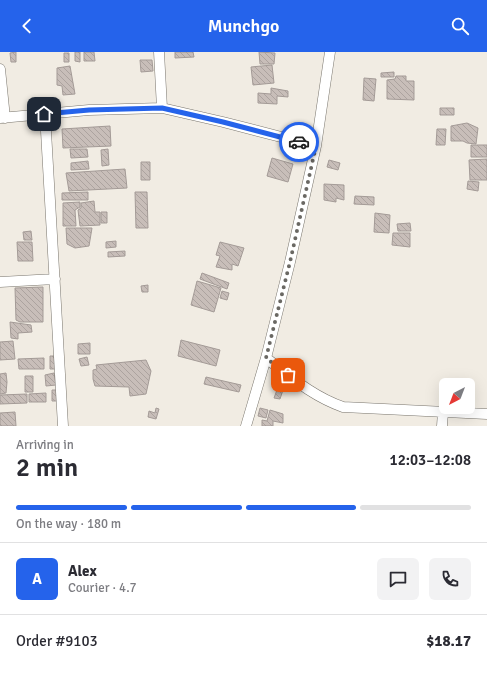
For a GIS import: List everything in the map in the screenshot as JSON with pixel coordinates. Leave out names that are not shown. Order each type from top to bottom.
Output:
[{"type":"street","points":[[159,52],[162,108]]},
{"type":"street","points":[[246,426],[266,358],[290,262],[316,146],[330,52]]},
{"type":"street","points":[[0,69],[2,118],[89,110],[162,108],[316,146]]},
{"type":"street","points":[[44,114],[63,426]]},
{"type":"street","points":[[0,282],[55,279]]},
{"type":"street","points":[[266,358],[310,392],[326,401],[343,407],[439,412]]},
{"type":"street","points":[[475,413],[487,414]]},
{"type":"street","points":[[442,414],[442,426]]},
{"type":"building","points":[[16,52],[16,62],[11,62],[10,53]]},
{"type":"building","points":[[75,52],[80,52],[80,62],[75,61]]},
{"type":"building","points":[[84,52],[94,52],[95,61],[84,61]]},
{"type":"building","points":[[175,52],[193,52],[194,57],[175,58]]},
{"type":"building","points":[[259,52],[275,53],[274,64],[260,64]]},
{"type":"building","points":[[64,53],[69,53],[69,62],[64,62]]},
{"type":"building","points":[[140,60],[152,60],[153,71],[141,72]]},
{"type":"building","points":[[272,65],[274,83],[253,85],[251,67]]},
{"type":"building","points":[[70,66],[75,94],[63,95],[62,86],[57,85],[57,68]]},
{"type":"building","points":[[394,72],[394,77],[381,77],[381,73]]},
{"type":"building","points":[[396,76],[406,76],[406,81],[414,81],[414,100],[387,99],[387,80],[395,79]]},
{"type":"building","points":[[364,78],[376,79],[374,101],[363,100]]},
{"type":"building","points":[[271,88],[288,91],[288,97],[277,96],[277,104],[258,103],[258,93],[271,94]]},
{"type":"building","points":[[440,108],[454,108],[454,115],[440,115]]},
{"type":"building","points":[[467,123],[478,128],[476,144],[463,141],[451,141],[451,126]]},
{"type":"building","points":[[110,126],[111,146],[63,148],[62,129]]},
{"type":"building","points":[[437,129],[446,129],[445,145],[436,145]]},
{"type":"building","points":[[471,145],[487,145],[487,157],[471,157]]},
{"type":"building","points":[[70,149],[87,149],[88,157],[71,158]]},
{"type":"building","points":[[108,149],[109,165],[102,166],[101,150]]},
{"type":"building","points":[[272,158],[293,164],[288,182],[267,176]]},
{"type":"building","points":[[487,159],[487,180],[470,180],[469,160]]},
{"type":"building","points":[[329,160],[340,163],[338,170],[327,167]]},
{"type":"building","points":[[88,161],[89,169],[71,170],[71,163]]},
{"type":"building","points":[[141,162],[150,162],[150,180],[141,180]]},
{"type":"building","points":[[125,169],[127,188],[69,191],[66,173]]},
{"type":"building","points":[[468,181],[479,182],[478,191],[467,189]]},
{"type":"building","points":[[324,184],[344,185],[344,200],[336,198],[336,202],[324,200]]},
{"type":"building","points":[[88,192],[88,200],[62,200],[62,193]]},
{"type":"building","points":[[135,192],[147,192],[148,228],[136,228]]},
{"type":"building","points":[[355,196],[374,197],[374,205],[354,204]]},
{"type":"building","points":[[94,201],[95,212],[100,212],[100,225],[80,226],[78,210],[81,208],[81,203]]},
{"type":"building","points":[[80,202],[80,207],[75,210],[76,226],[63,226],[63,203]]},
{"type":"building","points":[[101,212],[107,212],[107,223],[101,223]]},
{"type":"building","points":[[375,213],[390,215],[389,233],[374,232]]},
{"type":"building","points":[[410,223],[411,231],[398,231],[397,224]]},
{"type":"building","points":[[66,228],[92,228],[89,246],[75,248],[67,244]]},
{"type":"building","points":[[31,231],[32,240],[24,240],[23,232]]},
{"type":"building","points":[[393,233],[410,233],[410,247],[392,245]]},
{"type":"building","points":[[116,241],[116,247],[106,248],[106,242]]},
{"type":"building","points":[[17,242],[32,242],[33,261],[18,261]]},
{"type":"building","points":[[220,242],[244,248],[238,266],[232,264],[232,270],[216,267],[220,256],[216,255]]},
{"type":"building","points":[[125,251],[125,256],[108,257],[108,252]]},
{"type":"building","points":[[202,273],[229,283],[227,289],[200,279]]},
{"type":"building","points":[[197,281],[221,288],[214,312],[191,305]]},
{"type":"building","points":[[148,285],[148,292],[142,292],[141,286]]},
{"type":"building","points":[[43,287],[43,322],[20,322],[16,320],[15,288]]},
{"type":"building","points":[[222,291],[229,293],[227,300],[220,298]]},
{"type":"building","points":[[10,322],[31,325],[32,332],[18,333],[18,339],[11,338]]},
{"type":"building","points":[[181,340],[220,350],[216,366],[178,356]]},
{"type":"building","points":[[13,341],[15,359],[0,360],[0,342]]},
{"type":"building","points":[[90,343],[90,354],[78,354],[78,344]]},
{"type":"building","points":[[50,356],[57,356],[57,369],[50,369]]},
{"type":"building","points":[[87,357],[89,365],[81,366],[79,359]]},
{"type":"building","points":[[44,358],[44,369],[19,369],[18,359]]},
{"type":"building","points":[[146,360],[151,371],[146,394],[130,396],[129,387],[95,386],[93,370],[97,369],[96,365]]},
{"type":"building","points":[[6,373],[6,393],[0,394],[0,374]]},
{"type":"building","points":[[54,373],[56,385],[46,386],[45,375]]},
{"type":"building","points":[[25,376],[33,376],[33,392],[25,392]]},
{"type":"building","points":[[206,377],[241,385],[239,392],[204,384]]},
{"type":"building","points":[[276,382],[284,387],[280,399],[274,398],[277,390],[273,388]]},
{"type":"building","points":[[52,390],[59,390],[60,401],[52,401]]},
{"type":"building","points":[[46,393],[46,402],[29,402],[29,394]]},
{"type":"building","points":[[27,394],[27,403],[0,404],[0,395]]},
{"type":"building","points":[[156,408],[159,409],[156,419],[148,417],[149,411],[155,413]]},
{"type":"building","points":[[260,408],[268,410],[266,418],[258,416]]},
{"type":"building","points":[[270,410],[283,414],[283,423],[273,421],[273,426],[262,426],[262,420],[267,421]]},
{"type":"building","points":[[15,412],[16,426],[0,426],[0,413]]},
{"type":"way so far","points":[[288,375],[266,358],[290,262],[316,146],[299,142]]},
{"type":"route","points":[[44,114],[89,110],[162,108],[299,142]]}]
